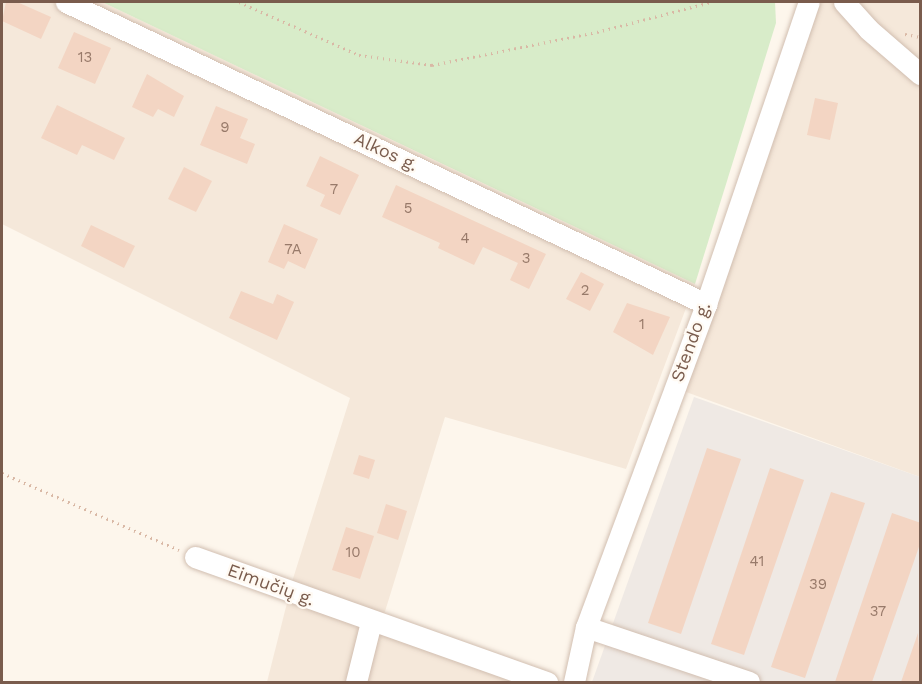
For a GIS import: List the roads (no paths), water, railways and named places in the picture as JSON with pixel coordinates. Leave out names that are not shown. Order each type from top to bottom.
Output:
[{"type":"street","name":"Alkos g.","points":[[66,2],[706,304]]},
{"type":"street","name":"Stendo g.","points":[[573,682],[586,627],[706,304],[809,2]]},
{"type":"street","points":[[844,2],[868,29],[921,74]]},
{"type":"street","name":"Eimučių g.","points":[[195,557],[538,682]]},
{"type":"street","points":[[356,682],[371,622]]},
{"type":"street","points":[[586,627],[749,682]]}]
